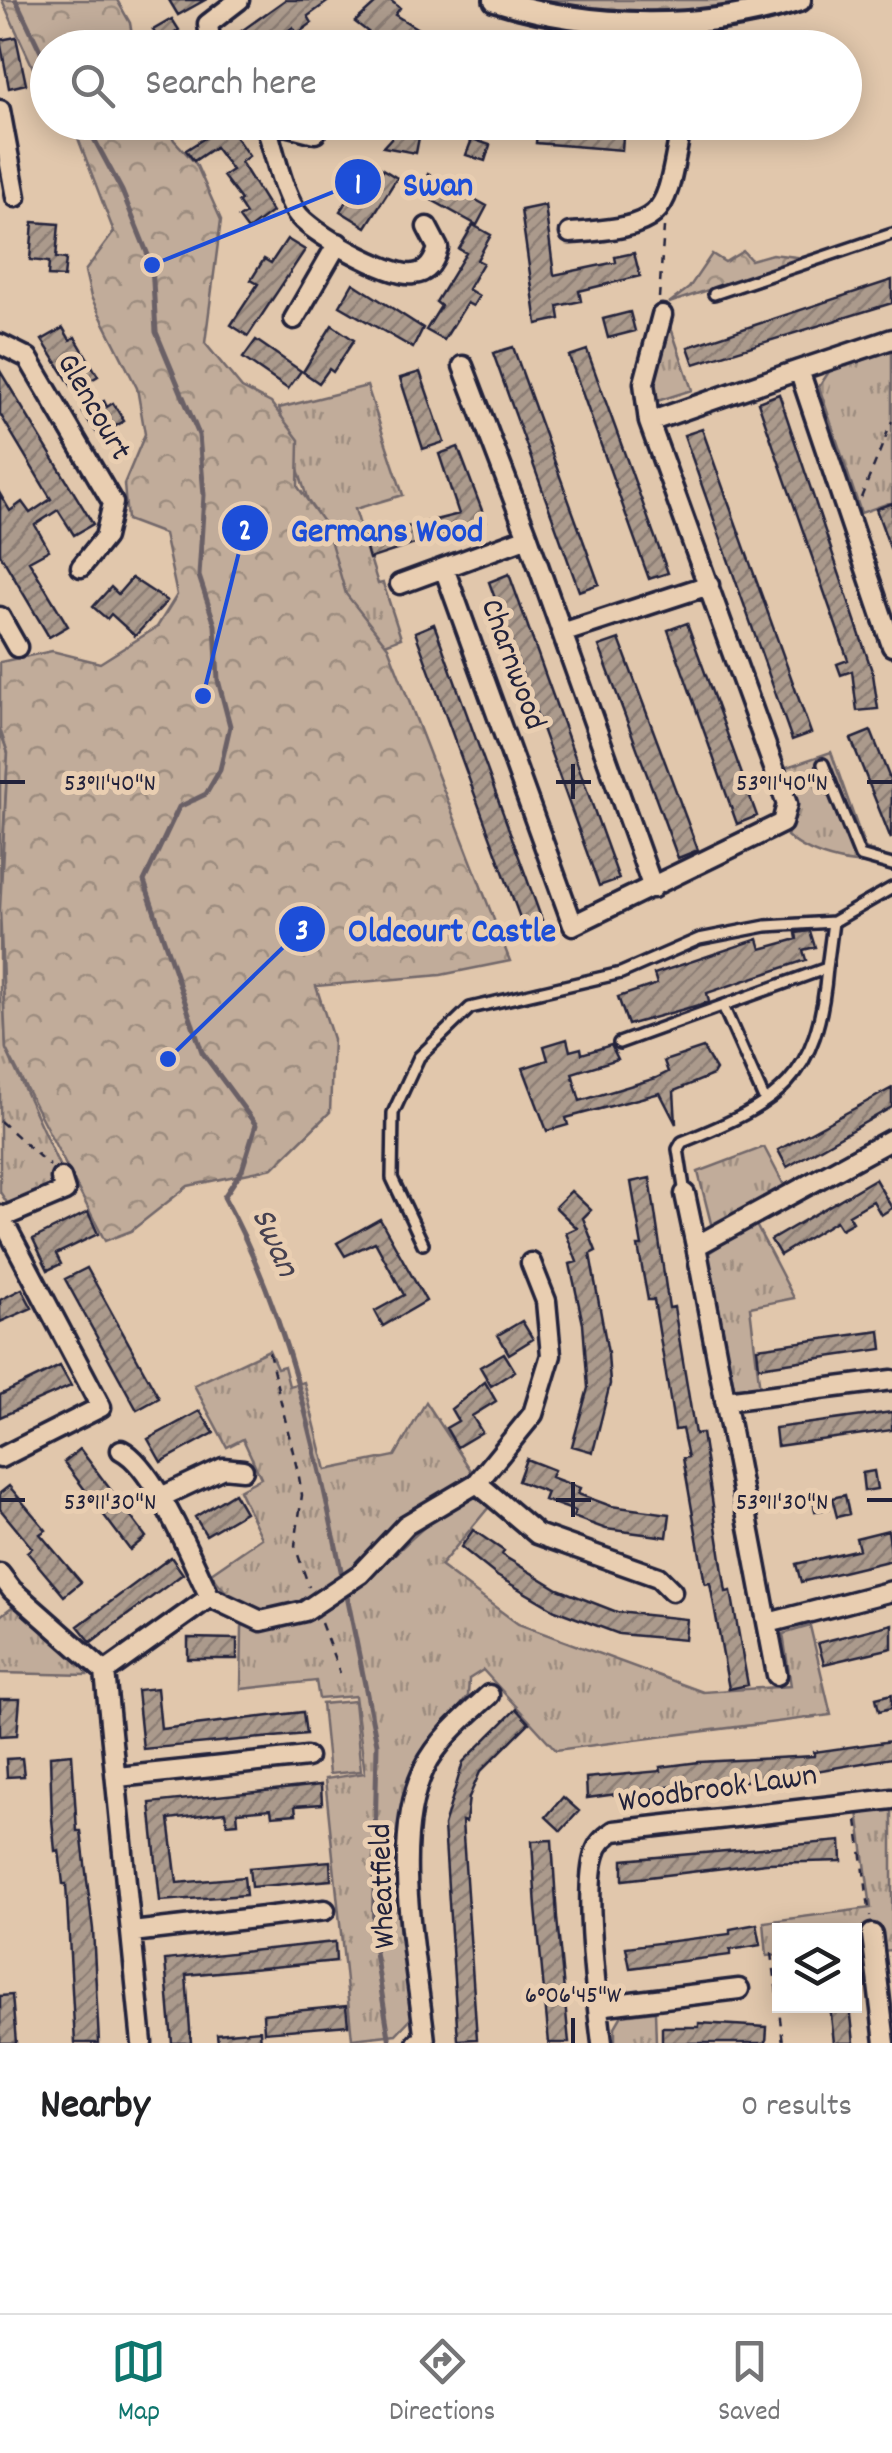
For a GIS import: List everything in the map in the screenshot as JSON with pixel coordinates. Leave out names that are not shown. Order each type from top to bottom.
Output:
[{"type":"street","points":[[495,0],[557,15],[686,24],[800,0]]},
{"type":"street","points":[[209,30],[208,24],[235,1]]},
{"type":"street","points":[[686,24],[686,30]]},
{"type":"street","points":[[0,110],[16,197]]},
{"type":"street","points":[[270,140],[297,214],[338,243],[397,274],[417,274],[432,265],[438,248],[427,227]]},
{"type":"street","points":[[570,233],[626,229],[662,210],[670,195],[679,140]]},
{"type":"street","points":[[294,319],[338,243]]},
{"type":"street","name":"Charnwood","points":[[444,568],[573,924],[782,823],[787,804],[649,422],[644,383],[662,315]]},
{"type":"street","points":[[649,422],[892,338]]},
{"type":"street","name":"Glencourt","points":[[0,344],[28,358],[113,503],[105,537],[81,567]]},
{"type":"street","name":"Charnwood","points":[[463,366],[565,632],[654,888]]},
{"type":"street","points":[[799,370],[892,646]]},
{"type":"street","name":"Charnwood","points":[[400,584],[528,538]]},
{"type":"street","name":"Charnwood","points":[[565,632],[709,585]]},
{"type":"street","points":[[0,617],[17,646]]},
{"type":"street","points":[[696,1246],[892,1139]]},
{"type":"street","points":[[0,1458],[101,1407],[0,1216],[65,1191],[61,1178]]},
{"type":"street","points":[[685,1194],[777,1675]]},
{"type":"street","points":[[0,1266],[19,1258]]},
{"type":"street","points":[[121,1450],[135,1460],[159,1498],[210,1597],[261,1620],[305,1611],[360,1574],[406,1526],[477,1483],[533,1414],[552,1355],[546,1301],[532,1263]]},
{"type":"street","points":[[725,1401],[892,1380]]},
{"type":"street","points":[[159,1498],[223,1468],[242,1470]]},
{"type":"street","points":[[477,1483],[538,1534],[658,1577],[672,1592]]},
{"type":"street","points":[[0,1574],[6,1596],[105,1672],[142,2043]]},
{"type":"street","points":[[768,1623],[892,1591]]},
{"type":"street","points":[[105,1672],[210,1597]]},
{"type":"street","name":"Wheatfield","points":[[417,2043],[425,2042],[410,1894],[410,1816],[424,1768],[452,1730],[490,1695]]},
{"type":"street","points":[[118,1776],[307,1758]]},
{"type":"street","name":"Woodbrook Lawn","points":[[602,2043],[592,1860],[599,1842],[614,1830],[892,1799]]},
{"type":"street","name":"Wheatfield","points":[[132,1932],[325,1910]]},
{"type":"street","points":[[872,1934],[886,2043]]},
{"type":"street","points":[[598,2006],[739,1989]]},
{"type":"lane","points":[[714,294],[892,234]]},
{"type":"lane","points":[[823,764],[860,856],[892,865]]},
{"type":"lane","points":[[424,1244],[392,1178],[393,1113],[419,1057],[470,1008],[621,973],[699,939],[766,926],[833,922],[892,888]]},
{"type":"lane","points":[[685,1194],[678,1149],[682,1142],[752,1114],[807,1060],[823,1021],[833,922]]},
{"type":"lane","points":[[620,1043],[827,968]]},
{"type":"lane","points":[[723,1006],[765,1102]]},
{"type":"path","points":[[662,210],[665,233],[657,286],[662,315]]},
{"type":"path","points":[[846,511],[858,508],[892,421]]},
{"type":"path","points":[[0,1120],[61,1178]]},
{"type":"path","points":[[269,1352],[302,1495],[295,1546],[340,1673]]},
{"type":"path","points":[[855,1804],[872,1934]]},
{"type":"path","points":[[779,2013],[783,2043]]},
{"type":"green space","points":[[2,0],[117,0],[130,23],[131,30],[30,30],[30,61]]},
{"type":"green space","points":[[525,0],[746,3],[710,14],[547,9]]},
{"type":"green space","points":[[79,140],[174,140],[196,164],[221,220],[205,343],[242,388],[271,403],[299,440],[298,487],[326,526],[346,594],[388,647],[510,961],[441,975],[316,986],[333,1039],[330,1112],[273,1168],[188,1186],[131,1231],[105,1241],[6,1049],[0,909],[8,753],[0,729],[0,662],[52,651],[100,663],[157,627],[177,595],[164,534],[127,520],[124,484],[145,434],[137,388],[91,297],[85,271],[114,232]]},
{"type":"green space","points":[[743,251],[751,260],[772,254],[805,258],[669,303],[689,288],[712,254],[725,262]]},
{"type":"green space","points":[[669,322],[692,390],[654,402],[652,385]]},
{"type":"green space","points":[[892,347],[892,502],[861,513],[819,387],[832,367]]},
{"type":"green space","points":[[367,386],[403,495],[355,509],[378,584],[383,583],[401,638],[356,655],[279,408]]},
{"type":"green space","points":[[0,731],[8,753],[0,894]]},
{"type":"green space","points":[[831,752],[865,848],[892,860],[866,864],[837,860],[787,836],[797,810],[781,769]]},
{"type":"green space","points":[[0,920],[6,1049],[63,1174],[46,1191],[15,1203],[7,1203],[0,1192]]},
{"type":"green space","points":[[764,1147],[786,1189],[713,1231],[698,1172]]},
{"type":"green space","points":[[755,1223],[794,1298],[750,1307],[760,1390],[736,1391],[730,1384],[707,1254]]},
{"type":"green space","points":[[269,1350],[277,1368],[284,1366],[289,1386],[304,1382],[326,1470],[395,1456],[426,1402],[472,1472],[412,1516],[335,1584],[284,1610],[259,1611],[234,1599],[211,1573],[262,1538],[239,1490],[261,1478],[243,1439],[227,1447],[194,1385]]},
{"type":"green space","points":[[472,1495],[489,1507],[440,1566],[518,1624],[703,1692],[791,1686],[783,1634],[810,1626],[831,1715],[556,1750],[483,1670],[469,1679],[468,1696],[422,1753],[410,1787],[404,1850],[414,2015],[396,2034],[352,2039],[325,1779],[365,1773],[355,1696],[319,1699],[316,1681],[241,1689],[242,1628],[244,1621],[277,1626],[308,1619],[337,1603],[444,1511]]},
{"type":"green space","points":[[12,1607],[27,1613],[84,1666],[87,1675],[0,1673],[0,1616]]},
{"type":"green space","points":[[354,1701],[361,1771],[329,1774],[322,1704]]},
{"type":"green space","points":[[892,1801],[892,1950],[875,1952],[873,1944],[862,1945],[862,1923],[772,1923],[772,1956],[767,1956],[764,1922],[871,1908],[857,1804]]},
{"type":"green space","points":[[655,2011],[656,2043],[615,2043],[615,2027],[622,2015]]},
{"type":"building","points":[[169,0],[205,0],[178,15]]},
{"type":"building","points":[[285,0],[330,0],[308,16],[312,23],[302,30],[243,30]]},
{"type":"building","points":[[379,0],[390,0],[400,8],[395,15],[420,30],[365,30],[355,22]]},
{"type":"building","points":[[172,19],[179,30],[153,30]]},
{"type":"building","points":[[16,37],[26,84],[9,88],[0,40]]},
{"type":"building","points":[[202,140],[238,140],[249,156],[241,162],[272,212],[248,230],[239,218],[246,214],[238,202],[241,200],[223,176],[232,170],[215,147],[194,161],[186,150]]},
{"type":"building","points":[[389,140],[418,140],[416,153],[383,147]]},
{"type":"building","points":[[472,140],[490,145],[485,161],[466,155]]},
{"type":"building","points":[[536,140],[623,140],[622,150],[536,143]]},
{"type":"building","points":[[371,162],[397,178],[366,227],[340,211]]},
{"type":"building","points":[[428,174],[487,206],[477,225],[419,193]]},
{"type":"building","points":[[545,205],[554,275],[616,262],[615,257],[634,253],[640,276],[579,291],[581,301],[558,306],[560,319],[537,324],[521,210]]},
{"type":"building","points":[[33,222],[59,224],[56,258],[66,259],[64,277],[48,276],[49,262],[30,260]]},
{"type":"building","points":[[473,225],[491,235],[477,260],[483,263],[468,289],[479,296],[473,306],[467,303],[444,340],[426,330],[441,306],[436,302],[466,253],[459,249]]},
{"type":"building","points":[[287,239],[305,250],[248,336],[231,325],[258,284],[251,280],[264,259],[271,263]]},
{"type":"building","points":[[892,280],[892,303],[694,364],[688,347]]},
{"type":"building","points":[[353,283],[423,328],[413,348],[340,306]]},
{"type":"building","points":[[630,312],[635,331],[608,338],[603,319]]},
{"type":"building","points":[[332,325],[354,340],[333,372],[329,369],[319,383],[303,372]]},
{"type":"building","points":[[63,328],[70,340],[75,337],[98,376],[74,390],[42,340]]},
{"type":"building","points":[[256,340],[301,371],[288,389],[243,358]]},
{"type":"building","points":[[513,347],[599,584],[579,591],[493,353]]},
{"type":"building","points":[[587,350],[668,573],[649,579],[569,356]]},
{"type":"building","points":[[0,371],[93,524],[74,535],[58,510],[35,525],[49,550],[29,561],[68,626],[49,637],[0,554],[0,494],[10,511],[22,502],[30,513],[51,499],[0,414]]},
{"type":"building","points":[[420,372],[444,442],[423,449],[400,378]]},
{"type":"building","points":[[779,394],[873,674],[878,709],[857,711],[852,671],[841,675],[837,664],[848,660],[758,402]]},
{"type":"building","points":[[104,401],[107,407],[113,403],[124,421],[99,436],[83,413]]},
{"type":"building","points":[[702,429],[811,733],[792,740],[684,435]]},
{"type":"building","points":[[458,447],[486,521],[369,559],[363,538],[459,514],[439,454]]},
{"type":"building","points":[[892,503],[892,547],[890,548],[876,509]]},
{"type":"building","points":[[509,574],[619,879],[599,886],[489,582]]},
{"type":"building","points":[[132,578],[167,601],[135,636],[111,614],[107,619],[93,607],[111,587],[118,594]]},
{"type":"building","points":[[687,623],[757,816],[737,824],[668,630]]},
{"type":"building","points":[[434,624],[546,931],[527,937],[415,632]]},
{"type":"building","points":[[619,639],[698,850],[678,858],[599,646]]},
{"type":"building","points":[[871,731],[892,784],[891,839],[851,739]]},
{"type":"building","points":[[810,931],[815,947],[803,950],[806,960],[707,993],[709,1002],[628,1025],[618,997],[657,984],[654,974],[758,939],[761,949],[797,939],[796,933]]},
{"type":"building","points":[[567,1039],[570,1051],[581,1048],[582,1054],[611,1045],[618,1059],[572,1073],[580,1101],[656,1078],[668,1072],[664,1061],[703,1048],[716,1070],[713,1075],[674,1091],[676,1124],[660,1093],[566,1118],[568,1125],[547,1131],[523,1068],[548,1060],[544,1046]]},
{"type":"building","points":[[892,1088],[892,1107],[787,1167],[778,1150]]},
{"type":"building","points":[[650,1178],[669,1308],[674,1307],[695,1434],[702,1433],[726,1592],[731,1591],[748,1685],[729,1689],[710,1583],[705,1584],[683,1458],[688,1457],[682,1429],[675,1430],[654,1300],[648,1300],[638,1246],[642,1246],[631,1182]]},
{"type":"building","points":[[875,1179],[892,1208],[881,1215],[873,1201],[849,1215],[853,1222],[841,1229],[836,1221],[780,1255],[771,1240]]},
{"type":"building","points":[[571,1191],[591,1210],[583,1218],[596,1251],[590,1254],[608,1353],[610,1384],[593,1452],[572,1446],[588,1388],[583,1324],[570,1264],[577,1262],[566,1233],[577,1228],[555,1207]]},
{"type":"building","points":[[88,1212],[98,1234],[56,1254],[61,1264],[48,1270],[33,1239]]},
{"type":"building","points":[[380,1219],[426,1301],[383,1326],[375,1311],[404,1295],[375,1242],[345,1256],[337,1243]]},
{"type":"building","points":[[87,1268],[159,1398],[137,1410],[65,1279]]},
{"type":"building","points":[[22,1289],[32,1308],[0,1322],[0,1300]]},
{"type":"building","points":[[522,1321],[533,1339],[509,1354],[498,1335]]},
{"type":"building","points":[[880,1331],[882,1349],[759,1367],[757,1348]]},
{"type":"building","points":[[504,1353],[515,1371],[491,1386],[480,1367]]},
{"type":"building","points":[[60,1366],[71,1386],[0,1417],[0,1395]]},
{"type":"building","points":[[485,1382],[496,1401],[472,1416],[482,1432],[457,1447],[446,1428],[458,1421],[451,1409]]},
{"type":"building","points":[[200,1411],[214,1433],[161,1462],[148,1439]]},
{"type":"building","points":[[892,1412],[892,1430],[777,1446],[775,1428]]},
{"type":"building","points":[[80,1449],[146,1537],[130,1550],[64,1462]]},
{"type":"building","points":[[526,1459],[554,1470],[551,1477],[580,1488],[578,1494],[611,1506],[670,1514],[667,1537],[606,1529],[573,1517],[575,1511],[544,1500],[547,1492],[518,1481]]},
{"type":"building","points":[[874,1471],[877,1489],[864,1491],[862,1473]]},
{"type":"building","points":[[9,1486],[46,1530],[40,1534],[81,1582],[64,1596],[27,1552],[32,1548],[0,1509],[0,1493]]},
{"type":"building","points":[[826,1492],[828,1509],[815,1511],[812,1494]]},
{"type":"building","points":[[234,1493],[245,1512],[206,1535],[195,1517]]},
{"type":"building","points":[[845,1495],[849,1514],[837,1517],[832,1498]]},
{"type":"building","points":[[473,1530],[504,1551],[502,1555],[558,1589],[617,1612],[687,1619],[685,1640],[619,1634],[555,1610],[497,1576],[461,1547]]},
{"type":"building","points":[[888,1530],[892,1560],[801,1582],[796,1564],[859,1549],[856,1538]]},
{"type":"building","points":[[171,1557],[183,1574],[91,1642],[78,1626]]},
{"type":"building","points":[[892,1624],[892,1648],[824,1664],[818,1643]]},
{"type":"building","points":[[188,1638],[237,1639],[237,1659],[188,1659]]},
{"type":"building","points":[[157,1688],[161,1729],[303,1712],[306,1734],[143,1749],[137,1690]]},
{"type":"building","points":[[892,1694],[892,1708],[879,1711],[876,1698]]},
{"type":"building","points":[[0,1699],[20,1699],[17,1735],[0,1736]]},
{"type":"building","points":[[516,1709],[529,1723],[480,1772],[469,1797],[466,1822],[462,1821],[477,2039],[458,2040],[444,1826],[463,1762]]},
{"type":"building","points":[[892,1741],[892,1758],[804,1773],[804,1778],[690,1784],[587,1798],[586,1778],[661,1771],[660,1767],[699,1762],[814,1756],[814,1752]]},
{"type":"building","points":[[72,1754],[77,1831],[81,1831],[93,1929],[99,2043],[75,2043],[66,1884],[59,1850],[55,1851],[52,1819],[50,1756]]},
{"type":"building","points":[[22,1758],[24,1776],[7,1777],[6,1759]]},
{"type":"building","points":[[321,1785],[322,1804],[295,1806],[296,1814],[272,1816],[271,1809],[237,1812],[238,1823],[227,1824],[225,1812],[169,1819],[177,1883],[244,1877],[246,1895],[160,1901],[150,1803]]},
{"type":"building","points":[[563,1797],[579,1811],[561,1831],[546,1817]]},
{"type":"building","points":[[552,1840],[569,2043],[549,2043],[536,1908],[532,1841]]},
{"type":"building","points":[[841,1841],[842,1861],[766,1863],[623,1880],[623,1860]]},
{"type":"building","points":[[330,1861],[331,1880],[251,1887],[249,1868]]},
{"type":"building","points":[[757,1924],[761,1945],[730,1950],[730,1955],[630,1968],[626,1947],[730,1934],[730,1929]]},
{"type":"building","points":[[335,1942],[336,1961],[186,1975],[191,2043],[172,2043],[165,1960]]},
{"type":"building","points":[[12,1995],[16,2043],[0,2043],[0,1996]]},
{"type":"building","points":[[346,2006],[348,2025],[264,2032],[263,2014]]},
{"type":"building","points":[[831,2013],[851,2013],[854,2043],[834,2043]]},
{"type":"building","points":[[699,2023],[767,2027],[766,2043],[662,2043],[662,2027],[699,2027]]},
{"type":"building","points":[[260,2030],[261,2043],[218,2043],[217,2034]]},
{"type":"waterway","name":"Swan","points":[[16,0],[30,30]]},
{"type":"waterway","name":"Swan","points":[[95,140],[122,191],[152,265],[156,332],[199,435],[204,495],[199,576],[215,625],[218,680],[230,726],[220,770],[206,794],[179,807],[144,881],[202,1052],[256,1125],[242,1170],[224,1197],[266,1288],[298,1384],[343,1580]]},
{"type":"waterway","name":"Swan","points":[[346,1591],[377,1744],[373,1940],[390,2043]]},
{"type":"place","name":"Swan","points":[[152,265]]},
{"type":"place","name":"Germans Wood","points":[[203,696]]},
{"type":"place","name":"Oldcourt Castle","points":[[168,1059]]}]
